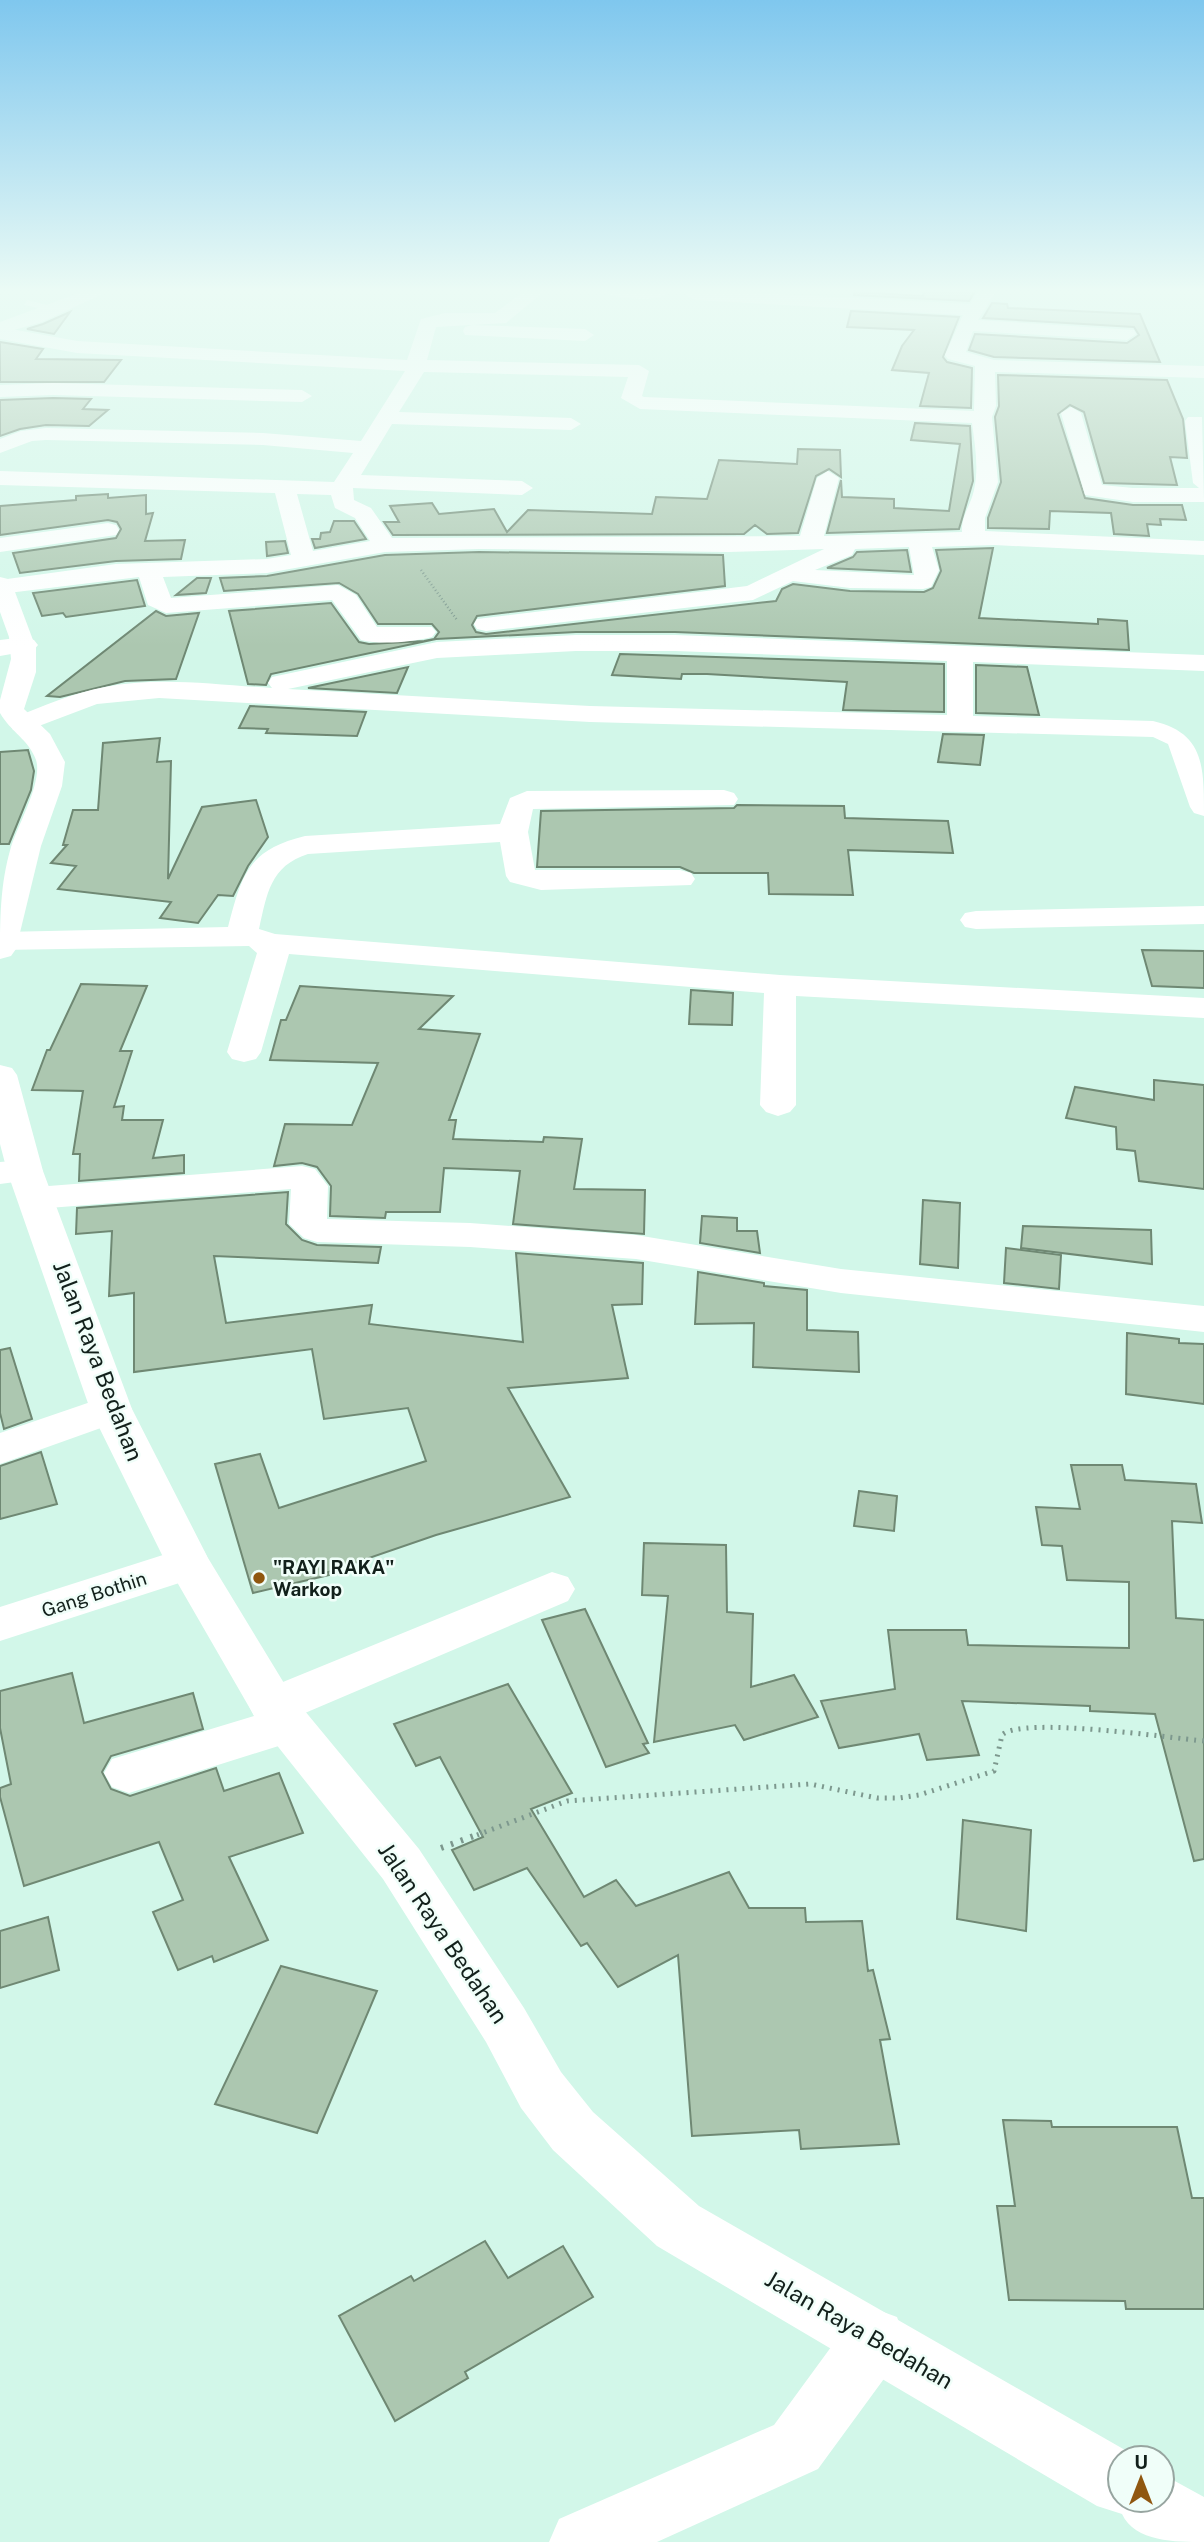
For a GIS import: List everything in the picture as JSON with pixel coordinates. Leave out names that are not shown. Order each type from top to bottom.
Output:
[{"type":"street","points":[[385,545],[363,513],[343,503],[344,485],[391,409]]},
{"type":"street","points":[[777,409],[982,417]]},
{"type":"street","points":[[975,539],[974,513],[985,493],[987,470],[982,417],[985,409]]},
{"type":"street","points":[[1071,413],[1093,490],[1133,495],[1204,495]]},
{"type":"street","points":[[385,418],[571,424]]},
{"type":"street","points":[[1195,421],[1204,483]]},
{"type":"street","points":[[0,437],[29,426],[263,439],[368,448]]},
{"type":"street","points":[[0,447],[29,426]]},
{"type":"street","points":[[207,482],[224,454]]},
{"type":"street","points":[[0,478],[50,482],[207,482],[284,487],[344,485],[522,488]]},
{"type":"street","points":[[810,543],[828,478]]},
{"type":"street","points":[[284,487],[304,560]]},
{"type":"street","points":[[0,545],[108,530]]},
{"type":"street","points":[[12,708],[22,677],[1,586],[82,575],[267,566],[385,545],[479,542],[729,545],[975,539],[1204,548]]},
{"type":"street","points":[[790,574],[850,582],[923,582],[927,570],[919,540]]},
{"type":"street","points":[[371,636],[393,636],[740,596],[760,591],[812,562],[866,543]]},
{"type":"street","points":[[149,570],[157,600],[166,606],[338,592],[371,636],[379,661]]},
{"type":"street","points":[[239,694],[379,661],[473,647],[576,643],[688,643],[1204,663]]},
{"type":"street","points":[[960,654],[960,722]]},
{"type":"street","points":[[12,708],[84,698],[109,691],[239,694],[590,714],[883,723],[960,722],[1167,732],[1180,740],[1204,807]]},
{"type":"street","points":[[12,708],[40,740],[51,762],[48,786],[26,846],[1,945],[254,939],[780,985],[1204,1008]]},
{"type":"street","points":[[680,879],[541,881],[520,876],[513,832],[520,804],[527,800],[724,799]]},
{"type":"street","points":[[254,939],[259,870],[281,851],[305,845],[513,832]]},
{"type":"street","points":[[976,920],[1204,915]]},
{"type":"street","points":[[244,1052],[273,953],[254,939]]},
{"type":"street","points":[[778,1105],[780,985]]},
{"type":"street","name":"Jalan Raya Bedahan","points":[[0,1075],[20,1181],[111,1409],[188,1563],[280,1715],[401,1864],[505,2025],[541,2090],[573,2131],[678,2226],[1106,2475]]},
{"type":"street","points":[[20,1181],[302,1177],[310,1186],[309,1224],[317,1230],[471,1235],[636,1247],[841,1281],[1204,1319]]},
{"type":"street","points":[[0,1449],[111,1409]]},
{"type":"street","name":"Gang Bothin","points":[[0,1624],[188,1563]]},
{"type":"street","points":[[129,1773],[280,1715],[552,1589]]},
{"type":"street","points":[[582,2542],[796,2447],[875,2339]]},
{"type":"street","points":[[1172,2514],[1204,2533]]},
{"type":"path","points":[[385,545],[423,572],[460,627]]},
{"type":"path","points":[[401,1864],[567,1801],[810,1784],[877,1798],[919,1795],[994,1772],[998,1745],[1003,1733],[1010,1729],[1046,1728],[1204,1741]]},
{"type":"building","points":[[0,409],[108,410],[89,426],[46,425],[20,429],[0,436]]},
{"type":"building","points":[[998,409],[1065,409],[1058,414],[1085,498],[1133,505],[1182,505],[1186,520],[1160,519],[1161,525],[1147,524],[1149,536],[1114,534],[1111,513],[1050,511],[1049,529],[988,528],[988,518],[1001,482],[995,417]]},
{"type":"building","points":[[1077,409],[1179,409],[1183,419],[1187,458],[1170,457],[1177,485],[1104,483],[1084,412]]},
{"type":"building","points":[[915,423],[970,426],[973,481],[959,529],[827,533],[841,480],[842,497],[894,499],[894,508],[949,511],[960,444],[911,440]]},
{"type":"building","points":[[798,449],[840,450],[841,477],[829,469],[816,476],[798,533],[767,534],[755,525],[744,534],[393,535],[384,522],[399,522],[390,506],[432,503],[439,514],[494,509],[507,532],[528,510],[652,514],[656,497],[707,499],[719,460],[797,464]]},
{"type":"building","points":[[108,494],[108,498],[146,495],[146,514],[153,513],[145,541],[185,540],[181,559],[116,561],[20,573],[13,553],[116,538],[121,529],[117,522],[108,520],[0,535],[0,506],[76,500],[76,496]]},
{"type":"building","points":[[334,521],[354,521],[366,539],[315,548],[312,539],[320,539],[321,533],[330,532]]},
{"type":"building","points":[[285,541],[288,553],[267,556],[266,542]]},
{"type":"building","points":[[993,548],[979,618],[1098,624],[1098,619],[1127,621],[1129,650],[675,632],[576,632],[436,639],[271,674],[266,685],[248,684],[229,611],[331,603],[359,642],[369,644],[424,641],[434,639],[439,632],[432,624],[378,624],[358,594],[339,583],[224,591],[220,578],[267,576],[385,555],[479,552],[723,555],[725,586],[477,616],[472,625],[476,632],[486,634],[776,601],[782,589],[793,584],[850,591],[924,592],[933,588],[941,571],[936,550]]},
{"type":"building","points":[[907,550],[911,572],[827,568],[853,557],[857,552]]},
{"type":"building","points":[[197,578],[211,578],[206,593],[176,595]]},
{"type":"building","points":[[137,580],[145,606],[66,617],[63,613],[42,616],[33,593]]},
{"type":"building","points":[[156,611],[166,616],[199,613],[176,679],[125,681],[60,697],[47,696]]},
{"type":"building","points":[[620,654],[944,664],[944,712],[843,710],[847,682],[707,674],[682,674],[681,679],[612,675]]},
{"type":"building","points":[[976,665],[1027,667],[1039,715],[976,713]]},
{"type":"building","points":[[408,667],[397,693],[308,688]]},
{"type":"building","points":[[250,706],[366,712],[357,736],[266,733],[268,729],[239,728]]},
{"type":"building","points":[[943,734],[984,735],[980,765],[938,762]]},
{"type":"building","points":[[160,738],[157,762],[171,761],[168,879],[202,807],[256,800],[268,837],[248,866],[233,896],[218,895],[198,923],[160,918],[171,902],[58,889],[76,866],[51,863],[67,845],[63,845],[73,810],[98,810],[103,743]]},
{"type":"building","points":[[28,750],[34,771],[31,790],[9,844],[0,844],[0,752]]},
{"type":"building","points":[[737,805],[844,806],[845,818],[948,821],[953,853],[848,850],[853,895],[769,894],[768,873],[694,873],[680,867],[537,867],[541,811],[734,808]]},
{"type":"building","points":[[1142,950],[1204,951],[1204,988],[1152,986]]},
{"type":"building","points":[[81,984],[147,986],[120,1051],[132,1051],[114,1107],[124,1106],[122,1120],[163,1120],[153,1158],[184,1155],[184,1173],[79,1181],[80,1154],[73,1154],[83,1091],[32,1090],[47,1050],[50,1050]]},
{"type":"building","points":[[300,986],[453,996],[419,1029],[480,1034],[449,1120],[456,1120],[453,1139],[543,1142],[544,1137],[582,1139],[574,1189],[645,1190],[644,1234],[513,1224],[520,1171],[444,1168],[440,1212],[386,1212],[385,1218],[330,1216],[331,1186],[317,1167],[302,1163],[274,1166],[285,1124],[352,1125],[378,1063],[270,1060],[281,1020],[286,1020]]},
{"type":"building","points":[[691,990],[733,993],[732,1025],[689,1024]]},
{"type":"building","points":[[1154,1080],[1204,1085],[1204,1189],[1139,1181],[1135,1151],[1117,1149],[1116,1127],[1066,1118],[1075,1087],[1154,1100]]},
{"type":"building","points":[[288,1192],[286,1224],[302,1240],[317,1245],[381,1247],[378,1263],[214,1256],[226,1323],[372,1305],[369,1324],[523,1342],[516,1253],[643,1263],[642,1304],[612,1305],[628,1378],[508,1388],[570,1497],[436,1535],[328,1572],[329,1575],[253,1593],[215,1464],[260,1454],[279,1508],[426,1461],[408,1408],[324,1419],[312,1349],[134,1372],[134,1293],[109,1296],[112,1231],[76,1234],[77,1208]]},
{"type":"building","points":[[923,1200],[960,1203],[958,1268],[920,1264]]},
{"type":"building","points":[[702,1216],[737,1218],[737,1231],[757,1231],[760,1253],[700,1243]]},
{"type":"building","points":[[1023,1226],[1151,1230],[1152,1264],[1021,1248]]},
{"type":"building","points":[[1006,1248],[1061,1255],[1059,1289],[1004,1283]]},
{"type":"building","points":[[698,1272],[764,1283],[764,1286],[807,1290],[807,1330],[858,1332],[859,1372],[753,1367],[754,1323],[695,1324]]},
{"type":"building","points":[[1127,1333],[1179,1339],[1179,1343],[1204,1344],[1204,1404],[1126,1394]]},
{"type":"building","points":[[10,1348],[32,1419],[4,1429],[0,1413],[0,1350]]},
{"type":"building","points":[[41,1452],[57,1504],[0,1519],[0,1466]]},
{"type":"building","points":[[1071,1465],[1122,1465],[1125,1480],[1196,1484],[1202,1523],[1172,1521],[1176,1618],[1204,1620],[1204,1859],[1194,1861],[1155,1714],[1090,1711],[1090,1706],[962,1701],[979,1755],[927,1760],[919,1734],[839,1748],[821,1701],[895,1689],[888,1630],[966,1630],[968,1645],[1129,1648],[1129,1582],[1067,1580],[1062,1546],[1042,1545],[1036,1507],[1080,1509]]},
{"type":"building","points":[[859,1491],[897,1496],[894,1531],[854,1526]]},
{"type":"building","points":[[644,1543],[726,1545],[727,1612],[753,1614],[751,1687],[794,1675],[818,1717],[744,1740],[735,1725],[654,1742],[668,1596],[642,1595]]},
{"type":"building","points":[[585,1609],[648,1743],[643,1744],[649,1753],[606,1767],[542,1620]]},
{"type":"building","points":[[72,1673],[84,1723],[193,1693],[203,1729],[111,1756],[102,1772],[111,1789],[130,1796],[216,1768],[224,1791],[279,1773],[303,1833],[229,1857],[268,1940],[214,1962],[212,1956],[178,1970],[153,1912],[183,1900],[159,1842],[24,1886],[0,1797],[0,1788],[11,1784],[0,1728],[0,1691]]},
{"type":"building","points":[[508,1684],[572,1793],[531,1809],[584,1897],[616,1880],[636,1906],[729,1872],[749,1908],[805,1908],[806,1922],[862,1921],[868,1971],[873,1970],[890,2039],[880,2040],[899,2144],[801,2149],[799,2130],[692,2136],[678,1955],[618,1987],[587,1943],[581,1946],[527,1868],[474,1890],[452,1850],[483,1837],[440,1757],[416,1766],[394,1724]]},
{"type":"building","points":[[963,1820],[1031,1830],[1026,1931],[957,1919]]},
{"type":"building","points":[[48,1917],[59,1970],[0,1988],[0,1931]]},
{"type":"building","points":[[281,1966],[377,1991],[317,2133],[215,2104]]},
{"type":"building","points":[[1003,2120],[1051,2121],[1052,2127],[1177,2127],[1192,2198],[1204,2198],[1204,2309],[1126,2309],[1125,2301],[1009,2300],[997,2206],[1015,2206]]},
{"type":"building","points":[[485,2241],[508,2278],[563,2246],[593,2297],[465,2372],[468,2378],[395,2421],[339,2316],[411,2276],[414,2281]]},
{"type":"place","name":"\"RAYI RAKA\" Warkop","points":[[259,1578]]}]
